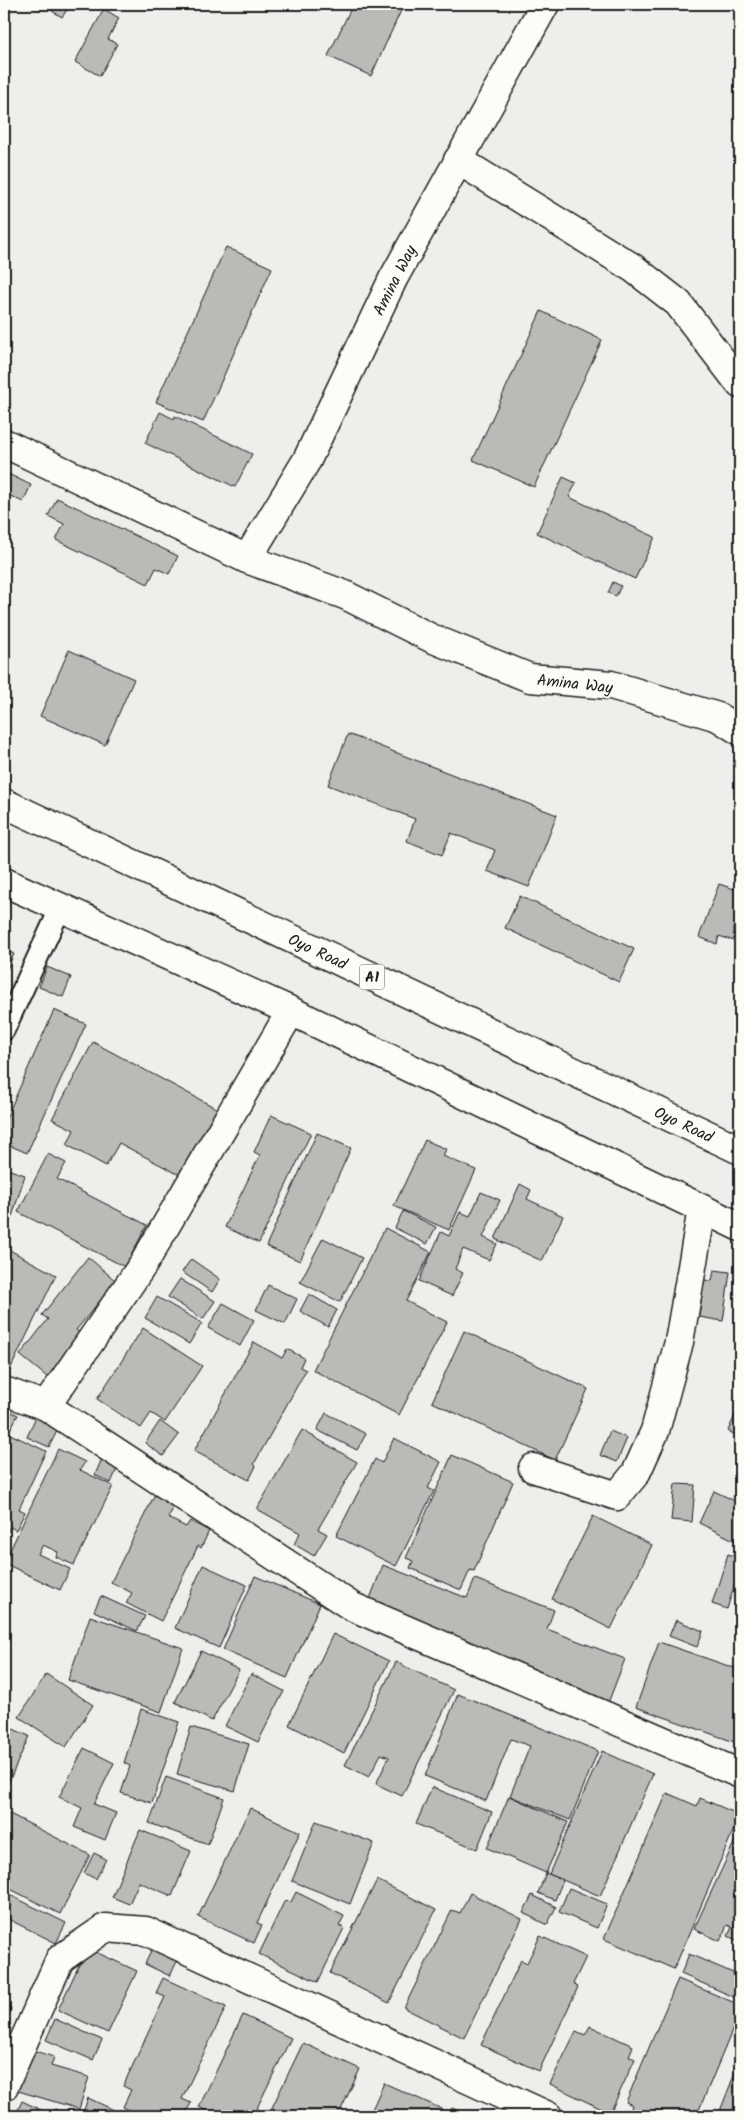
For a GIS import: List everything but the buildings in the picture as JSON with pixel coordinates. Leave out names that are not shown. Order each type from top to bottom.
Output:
[{"type":"main road","name":"Amina Way","points":[[247,559],[307,460],[393,279],[545,4]]},
{"type":"main road","points":[[458,160],[633,268],[678,303],[740,384]]},
{"type":"main road","name":"Amina Way","points":[[4,443],[247,559],[345,596],[431,638],[530,678],[611,684],[718,717],[740,730]]},
{"type":"main road","name":"Oyo Road","points":[[4,802],[740,1150]]},
{"type":"main road","points":[[4,882],[60,909],[291,1011],[740,1227]]},
{"type":"main road","points":[[46,1406],[144,1263],[291,1011]]},
{"type":"main road","points":[[533,1468],[617,1496],[636,1474],[655,1431],[679,1342],[702,1209]]},
{"type":"main road","points":[[4,1391],[46,1406],[351,1606],[740,1774]]},
{"type":"main road","points":[[4,2086],[10,2058],[60,1959],[105,1928],[146,1931],[548,2116]]},
{"type":"lane","points":[[4,1030],[60,909]]}]
